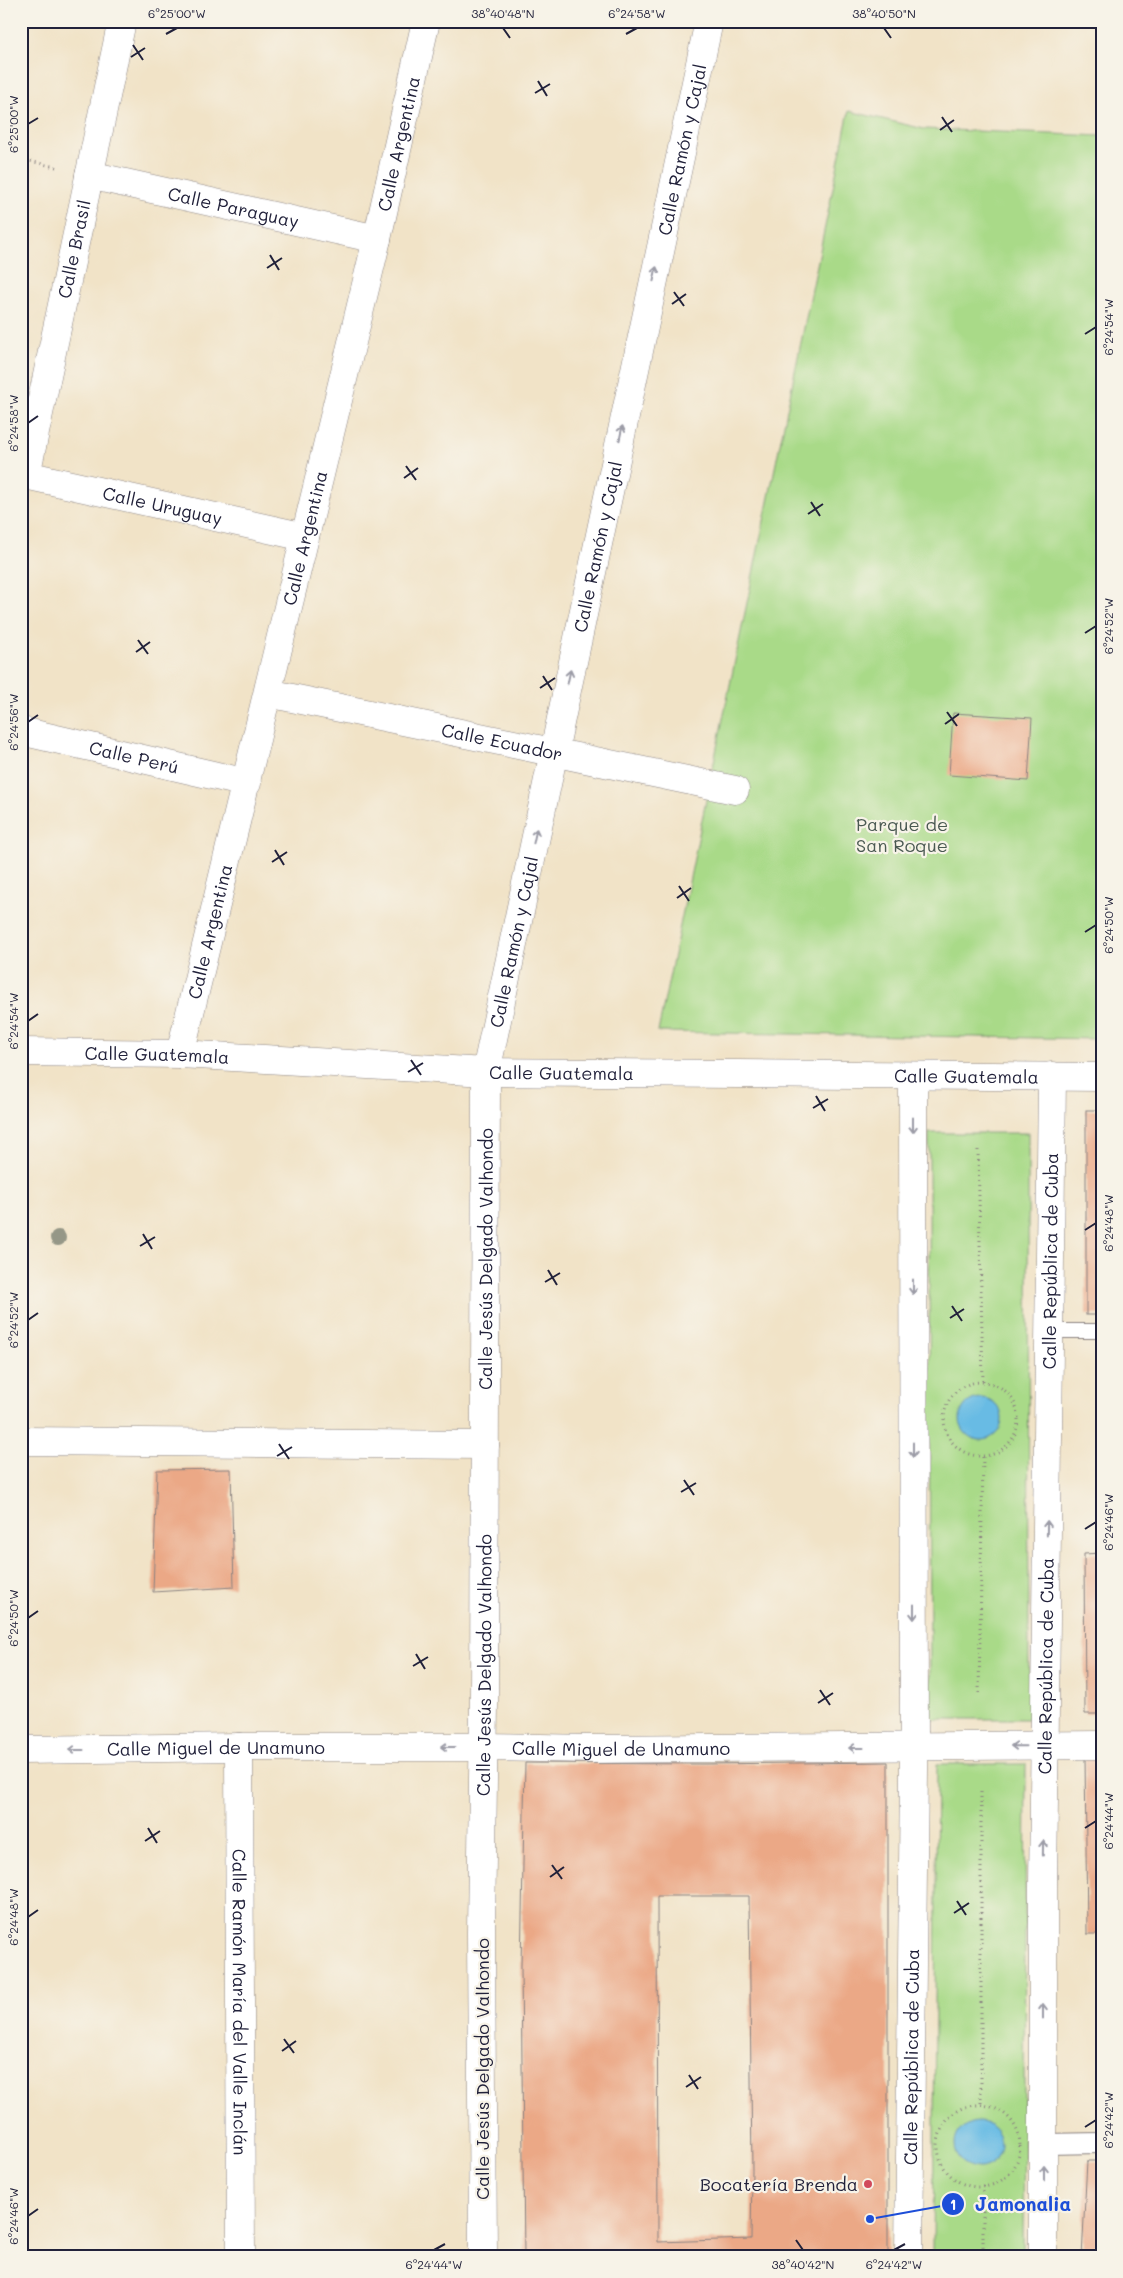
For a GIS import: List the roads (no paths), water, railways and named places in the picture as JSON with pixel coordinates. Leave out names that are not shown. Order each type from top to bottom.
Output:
[{"type":"street","name":"Calle Brasil","points":[[24,474],[122,21]]},
{"type":"street","name":"Calle Argentina","points":[[180,1054],[377,239],[426,21]]},
{"type":"street","name":"Calle Ramón y Cajal","points":[[486,1072],[708,21]]},
{"type":"street","name":"Calle Paraguay","points":[[90,175],[377,239]]},
{"type":"street","name":"Calle Uruguay","points":[[24,474],[305,537]]},
{"type":"street","name":"Calle Ecuador","points":[[268,693],[735,790]]},
{"type":"street","name":"Calle Perú","points":[[21,731],[246,783]]},
{"type":"street","name":"Calle Guatemala","points":[[21,1052],[180,1054],[486,1072],[1102,1077]]},
{"type":"street","name":"Calle Jesús Delgado Valhondo","points":[[484,2257],[481,1933],[484,1747],[486,1072]]},
{"type":"street","name":"Calle República de Cuba","points":[[909,2257],[913,1748],[913,1076]]},
{"type":"street","name":"Calle República de Cuba","points":[[1043,2257],[1044,1747],[1052,1076]]},
{"type":"street","points":[[21,1441],[485,1445]]},
{"type":"street","name":"Calle Miguel de Unamuno","points":[[21,1750],[239,1747],[913,1748],[1102,1745]]},
{"type":"street","name":"Calle Ramón María del Valle Inclán","points":[[239,1747],[241,2257]]},
{"type":"street","points":[[1044,2144],[1102,2143]]},
{"type":"lane","points":[[1048,1330],[1099,1332]]},
{"type":"water","points":[[985,1398],[993,1401],[999,1407],[1002,1419],[999,1431],[993,1437],[977,1440],[969,1437],[963,1431],[960,1415],[963,1407],[969,1401]]},
{"type":"water","points":[[973,2122],[983,2122],[997,2132],[1001,2145],[997,2158],[991,2164],[983,2168],[973,2168],[959,2158],[955,2150],[955,2140],[965,2126]]},
{"type":"place","name":"Bocatería Brenda","points":[[868,2184]]},
{"type":"place","name":"Jamonalia","points":[[870,2219]]},
{"type":"park label","name":"Parque de San Roque","points":[[902,834]]}]
